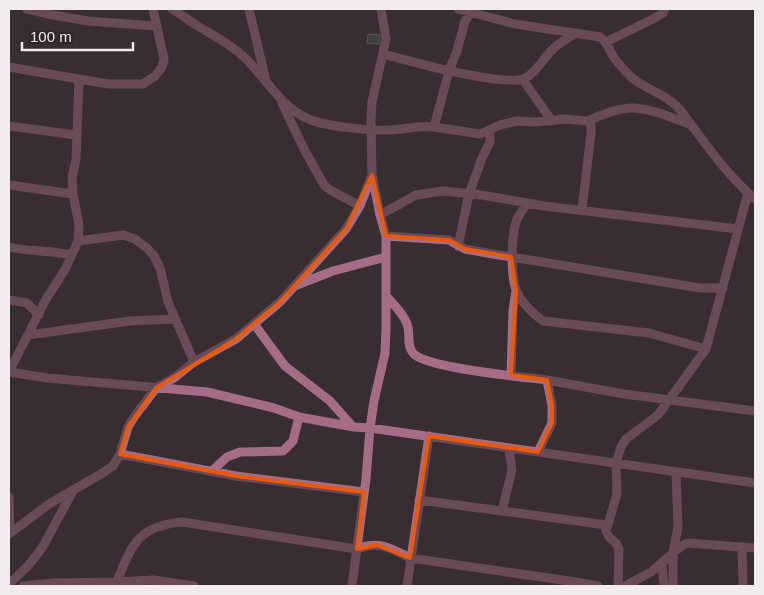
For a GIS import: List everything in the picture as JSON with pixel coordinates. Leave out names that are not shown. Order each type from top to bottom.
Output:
[{"type":"street","points":[[27,9],[88,21],[155,26]]},
{"type":"street","points":[[9,67],[108,84],[143,84],[155,76],[162,67],[164,59],[155,26],[153,9]]},
{"type":"street","points":[[172,9],[236,50],[281,100],[301,116],[320,123],[372,130],[399,130],[421,125],[480,134],[500,125],[517,121],[536,122],[565,119],[588,121],[609,112],[631,108],[643,109],[689,124]]},
{"type":"street","points":[[249,9],[267,84]]},
{"type":"street","points":[[352,586],[370,428],[385,353],[387,297],[385,280],[386,236],[372,175],[371,120],[372,102],[386,39],[381,9]]},
{"type":"street","points":[[458,9],[472,11],[516,24],[600,37],[606,42],[614,58],[630,77],[669,100],[679,109],[689,124],[755,199]]},
{"type":"street","points":[[606,42],[655,18],[663,13],[665,9]]},
{"type":"street","points":[[434,127],[449,71],[466,22],[472,11]]},
{"type":"street","points":[[384,54],[449,71],[509,80],[523,80],[531,75],[552,49],[576,33]]},
{"type":"street","points":[[79,79],[76,160],[72,177],[79,225],[78,241],[9,372],[47,378],[207,392],[274,408],[299,417],[354,427],[755,483]]},
{"type":"street","points":[[523,80],[537,102],[552,120]]},
{"type":"street","points":[[281,100],[305,151],[324,184],[330,190],[360,206]]},
{"type":"street","points":[[582,210],[591,133],[591,125],[588,121]]},
{"type":"street","points":[[9,126],[76,135]]},
{"type":"street","points":[[458,246],[469,194],[490,142],[490,131]]},
{"type":"street","points":[[9,533],[49,504],[113,466],[120,454],[131,422],[156,388],[174,378],[194,362],[236,338],[280,302],[346,229],[360,206],[372,175]]},
{"type":"street","points":[[9,185],[73,194]]},
{"type":"street","points":[[380,215],[416,195],[437,191],[738,229]]},
{"type":"street","points":[[618,586],[619,549],[606,531],[617,494],[616,463],[621,447],[626,439],[658,415],[706,348],[748,193]]},
{"type":"street","points":[[512,376],[513,310],[516,291],[512,257],[516,222],[528,203]]},
{"type":"street","points":[[78,241],[123,235],[135,239],[147,248],[154,256],[160,268],[166,286],[168,302],[194,362]]},
{"type":"street","points":[[386,236],[449,240],[458,246],[512,257],[700,288],[723,288]]},
{"type":"street","points":[[9,247],[72,255]]},
{"type":"street","points":[[294,286],[333,271],[386,257]]},
{"type":"street","points":[[516,291],[530,312],[543,321],[649,334],[706,348]]},
{"type":"street","points":[[387,297],[403,315],[407,324],[409,344],[414,356],[436,363],[624,394],[755,411]]},
{"type":"street","points":[[9,300],[27,303],[39,315]]},
{"type":"street","points":[[28,335],[130,321],[175,319]]},
{"type":"street","points":[[254,324],[286,366],[316,388],[354,427]]},
{"type":"street","points":[[538,452],[552,423],[552,406],[546,380]]},
{"type":"street","points":[[212,471],[227,457],[240,452],[283,451],[293,441],[299,417]]},
{"type":"street","points":[[407,586],[429,436]]},
{"type":"street","points":[[502,511],[512,470],[509,448]]},
{"type":"street","points":[[120,454],[212,471],[364,492]]},
{"type":"street","points":[[673,586],[673,553],[678,527],[676,472]]},
{"type":"street","points":[[9,584],[28,566],[42,548],[74,489]]},
{"type":"street","points":[[9,497],[9,533]]},
{"type":"street","points":[[419,500],[607,525]]},
{"type":"street","points":[[116,584],[126,558],[142,535],[152,528],[182,522],[357,549],[367,545],[377,545],[410,558],[598,586]]},
{"type":"street","points":[[625,586],[662,564],[673,553],[688,543],[755,548]]},
{"type":"street","points":[[742,547],[743,586]]},
{"type":"street","points":[[662,564],[664,586]]},
{"type":"street","points":[[23,586],[116,584],[153,580],[194,586]]},
{"type":"highlighted area","points":[[372,175],[386,236],[449,240],[465,249],[511,257],[516,291],[511,375],[547,380],[552,406],[552,423],[538,452],[429,436],[410,558],[377,545],[357,549],[364,492],[236,476],[120,454],[128,427],[156,388],[236,339],[280,302],[346,229]]},
{"type":"building","points":[[368,34],[380,35],[379,44],[367,43]]}]
